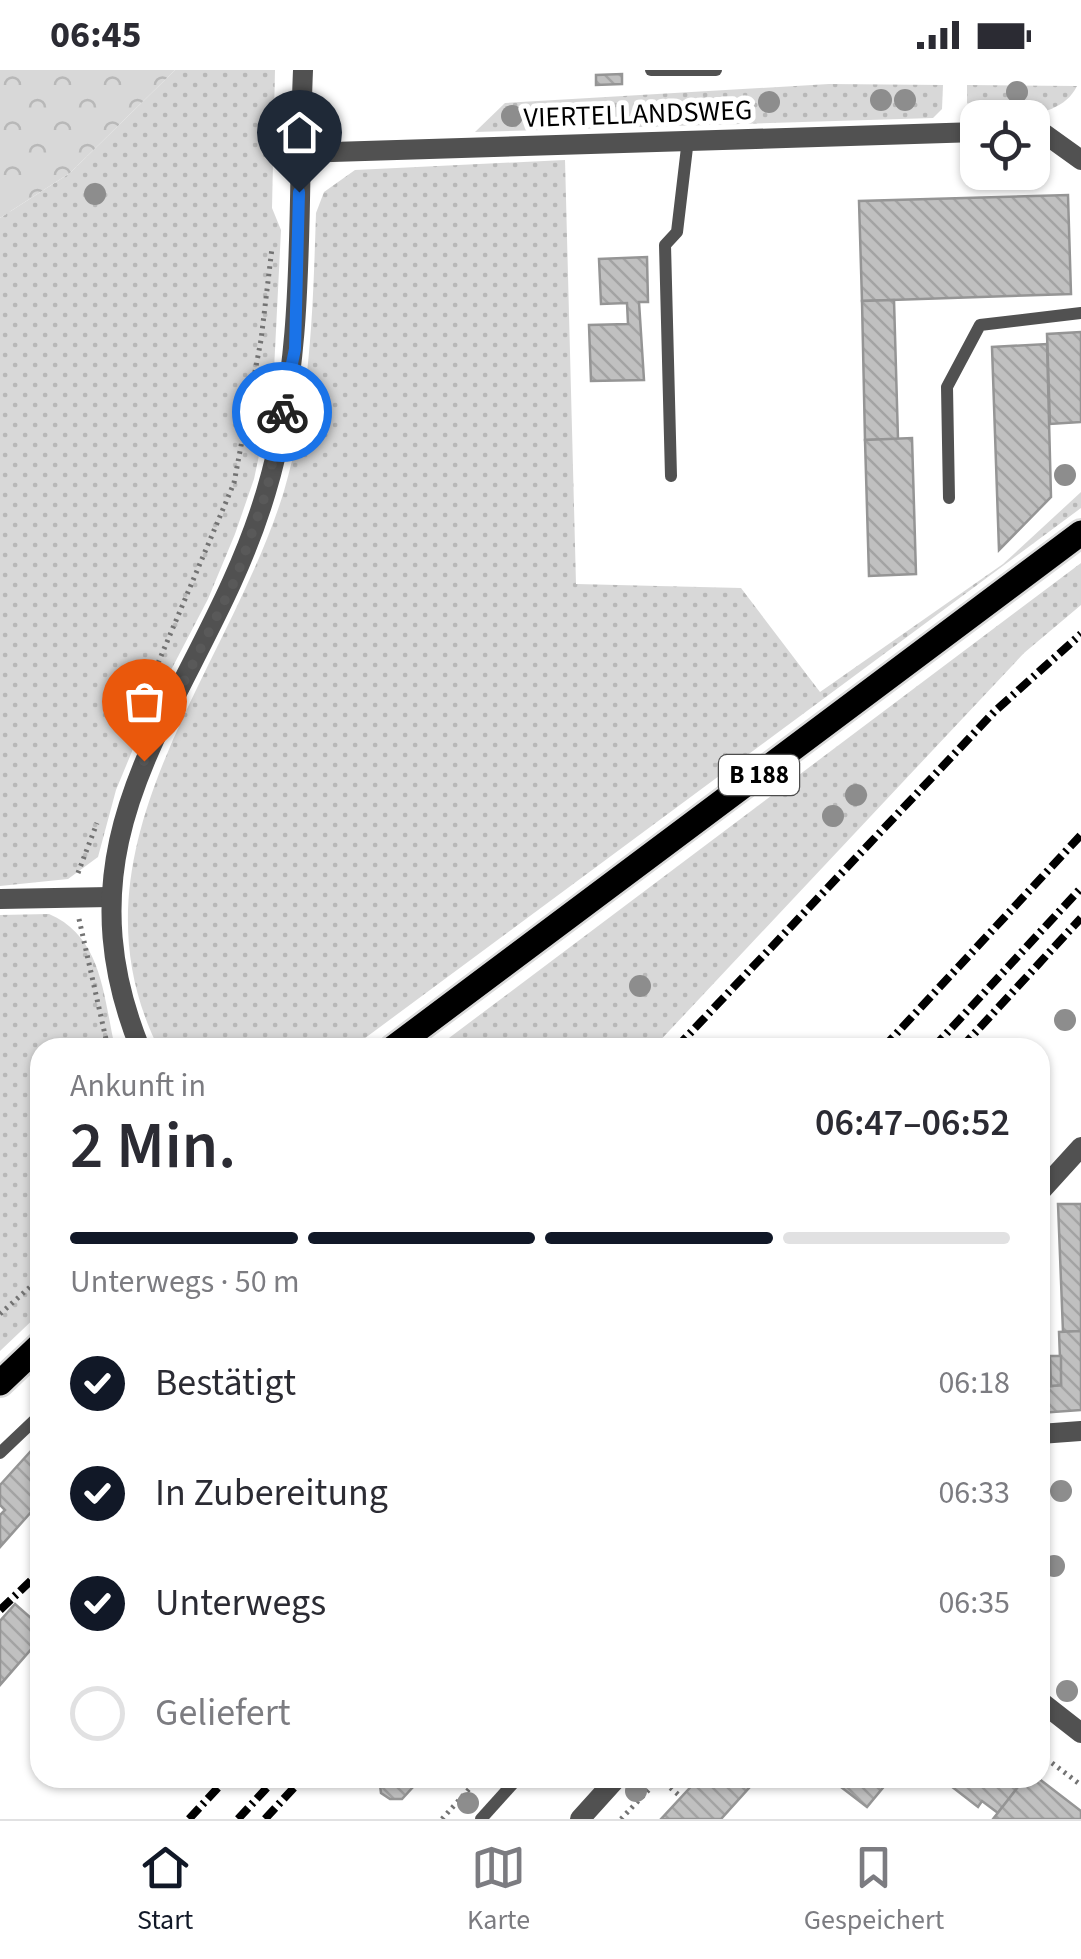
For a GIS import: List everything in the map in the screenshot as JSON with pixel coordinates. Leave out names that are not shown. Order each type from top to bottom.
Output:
[{"type":"main road","name":"B 188","points":[[406,1038],[1081,534]]},
{"type":"main road","points":[[0,1383],[30,1354]]},
{"type":"street","points":[[136,1038],[124,1008],[110,949],[110,898],[134,788],[154,735],[236,578],[267,490],[295,349],[302,70]]},
{"type":"street","name":"VIERTELLANDSWEG","points":[[300,153],[960,132]]},
{"type":"street","points":[[1050,138],[1081,160]]},
{"type":"street","points":[[0,899],[110,898]]},
{"type":"street","points":[[1050,1181],[1081,1147]]},
{"type":"street","points":[[1050,1433],[1081,1431]]},
{"type":"street","points":[[1050,1709],[1081,1734]]},
{"type":"street","points":[[580,1819],[608,1788]]},
{"type":"lane","points":[[651,70],[716,70]]},
{"type":"lane","points":[[671,476],[664,244],[678,232],[688,140]]},
{"type":"lane","points":[[949,498],[947,387],[980,324],[1081,313]]},
{"type":"lane","points":[[0,1453],[30,1424]]},
{"type":"lane","points":[[480,1819],[509,1788]]},
{"type":"path","points":[[126,742],[234,483],[261,340],[274,232]]},
{"type":"path","points":[[76,897],[76,878],[100,814]]},
{"type":"path","points":[[0,1314],[30,1287]]},
{"type":"path","points":[[1050,1762],[1081,1785]]},
{"type":"path","points":[[442,1819],[470,1788]]},
{"type":"path","points":[[621,1819],[650,1788]]},
{"type":"path","points":[[671,1788],[681,1797]]},
{"type":"green space","points":[[0,70],[175,70],[70,173],[0,218]]},
{"type":"green space","points":[[175,70],[275,70],[272,208],[281,230],[273,390],[254,479],[208,599],[145,720],[116,790],[98,857],[68,879],[0,886],[0,218],[70,173]]},
{"type":"green space","points":[[829,84],[943,85],[942,109],[933,118],[475,132],[505,103]]},
{"type":"green space","points":[[967,85],[1077,86],[1070,97],[1050,109],[1050,100],[967,100]]},
{"type":"green space","points":[[565,160],[576,584],[741,588],[820,692],[1003,564],[1081,492],[1081,508],[365,1038],[155,1038],[133,973],[128,902],[140,832],[163,763],[258,559],[284,491],[305,388],[316,213],[324,192],[355,170]]},
{"type":"green space","points":[[1081,563],[1081,605],[1024,653],[662,1038],[449,1038]]},
{"type":"green space","points":[[49,914],[80,937],[98,970],[113,1038],[30,1038],[30,1322],[0,1351],[0,915]]},
{"type":"building","points":[[622,74],[622,84],[596,85],[596,75]]},
{"type":"building","points":[[1068,195],[1071,294],[862,301],[859,201]]},
{"type":"building","points":[[647,257],[648,302],[639,302],[644,380],[591,381],[589,325],[628,324],[627,303],[601,304],[599,259]]},
{"type":"building","points":[[894,300],[898,439],[865,440],[862,301]]},
{"type":"building","points":[[1081,332],[1081,422],[1050,424],[1047,334]]},
{"type":"building","points":[[1047,344],[1051,497],[999,550],[992,347]]},
{"type":"building","points":[[912,438],[916,574],[869,576],[865,440]]},
{"type":"building","points":[[1058,1204],[1081,1204],[1081,1331],[1063,1332]]},
{"type":"building","points":[[1081,1331],[1081,1410],[1050,1412],[1050,1386],[1061,1385],[1059,1332]]},
{"type":"building","points":[[1050,1356],[1061,1356],[1061,1385],[1051,1386]]},
{"type":"building","points":[[30,1452],[30,1513],[0,1547],[0,1515],[5,1510],[0,1505],[0,1485]]},
{"type":"building","points":[[15,1604],[30,1617],[30,1650],[0,1685],[0,1621]]},
{"type":"building","points":[[1050,1787],[1081,1811],[1081,1819],[993,1819],[1017,1788]]},
{"type":"building","points":[[380,1788],[412,1788],[402,1799],[390,1799]]},
{"type":"building","points":[[690,1788],[749,1788],[721,1819],[661,1819]]},
{"type":"building","points":[[842,1788],[883,1788],[867,1807]]},
{"type":"building","points":[[954,1788],[1017,1788],[998,1813],[982,1801],[978,1807]]},
{"type":"railway","points":[[685,1038],[994,712],[1081,634]]},
{"type":"railway","points":[[892,1038],[1081,835]]},
{"type":"railway","points":[[942,1038],[1081,888]]},
{"type":"railway","points":[[970,1038],[1081,918]]},
{"type":"railway","points":[[0,1610],[30,1582]]},
{"type":"railway","points":[[189,1819],[218,1788]]},
{"type":"railway","points":[[238,1819],[267,1788]]},
{"type":"railway","points":[[265,1819],[294,1788]]},
{"type":"way so far","points":[[144,761],[236,578],[267,490],[282,412]]},
{"type":"route","points":[[282,412],[295,349],[299,192]]}]
